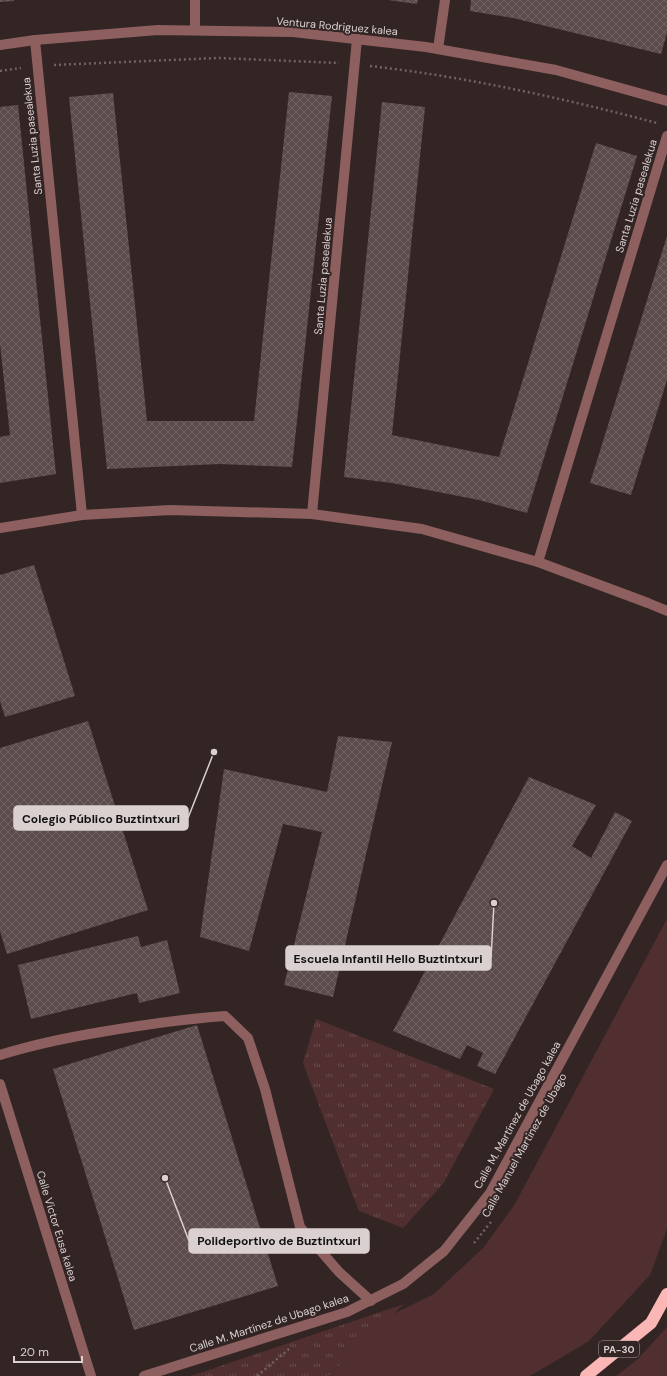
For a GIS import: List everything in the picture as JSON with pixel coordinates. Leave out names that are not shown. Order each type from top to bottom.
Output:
[{"type":"highway","name":"PA-30","points":[[586,1376],[651,1323],[667,1294]]},
{"type":"street","points":[[195,0],[195,30]]},
{"type":"street","points":[[438,49],[445,0]]},
{"type":"street","name":"Ventura Rodriguez kalea","points":[[0,45],[35,40],[158,30],[293,32],[438,49],[556,70],[667,101]]},
{"type":"street","name":"Santa Luzia pasealekua","points":[[312,514],[357,39]]},
{"type":"street","name":"Santa Luzia pasealekua","points":[[35,40],[82,515]]},
{"type":"street","name":"Santa Luzia pasealekua","points":[[538,562],[667,136]]},
{"type":"street","points":[[0,528],[82,515],[170,510],[312,514],[422,529],[538,562],[667,611]]},
{"type":"street","name":"Calle M. Martínez de Ubago kalea","points":[[144,1376],[348,1312],[404,1284],[444,1251],[490,1193],[667,865]]},
{"type":"street","points":[[0,1055],[33,1044],[112,1030],[190,1018],[225,1016],[248,1038],[265,1089],[300,1227],[339,1272],[371,1301]]},
{"type":"street","name":"Calle Victor Eusa kalea","points":[[0,1084],[91,1376]]},
{"type":"path","name":"Calle Manuel Martinez de Ubago","points":[[469,1248],[493,1218]]},
{"type":"path","points":[[257,1376],[294,1344],[287,1347]]},
{"type":"green space","points":[[667,919],[667,1229],[650,1275],[589,1341],[530,1376],[328,1376],[391,1315],[434,1294],[484,1247],[515,1204]]},
{"type":"green space","points":[[316,1019],[494,1089],[443,1184],[403,1228],[359,1211],[303,1063]]},
{"type":"green space","points":[[404,1304],[328,1376],[191,1376]]},
{"type":"green space","points":[[667,1327],[667,1376],[616,1376],[637,1360]]},
{"type":"building","points":[[0,0],[14,0],[14,1],[0,2]]},
{"type":"building","points":[[388,0],[418,0],[417,4]]},
{"type":"building","points":[[471,0],[667,0],[667,33],[661,54],[513,18],[470,11]]},
{"type":"building","points":[[289,92],[332,96],[292,467],[220,464],[107,469],[69,97],[113,93],[147,421],[254,421]]},
{"type":"building","points":[[382,102],[425,107],[392,435],[499,457],[596,143],[637,156],[527,513],[479,500],[392,483],[344,477]]},
{"type":"building","points":[[18,105],[56,474],[0,483],[0,437],[10,435],[0,344],[0,107]]},
{"type":"building","points":[[667,236],[667,380],[631,495],[590,483]]},
{"type":"building","points":[[34,565],[75,696],[5,717],[0,701],[0,575]]},
{"type":"building","points":[[88,721],[148,910],[7,954],[0,931],[0,748]]},
{"type":"building","points":[[338,736],[392,742],[333,997],[284,985],[322,832],[283,824],[249,951],[200,937],[224,769],[327,792]]},
{"type":"building","points":[[529,777],[596,805],[572,846],[591,858],[615,812],[632,821],[495,1074],[477,1066],[483,1053],[467,1045],[460,1059],[393,1031]]},
{"type":"building","points":[[138,936],[141,947],[167,940],[180,993],[139,1003],[137,993],[31,1019],[18,965]]},
{"type":"building","points":[[197,1025],[278,1286],[134,1330],[53,1069]]},
{"type":"place","name":"Colegio Público Buztintxuri","points":[[214,752]]},
{"type":"place","name":"Escuela Infantil Hello Buztintxuri","points":[[494,903]]},
{"type":"place","name":"Polideportivo de Buztintxuri","points":[[165,1178]]}]
